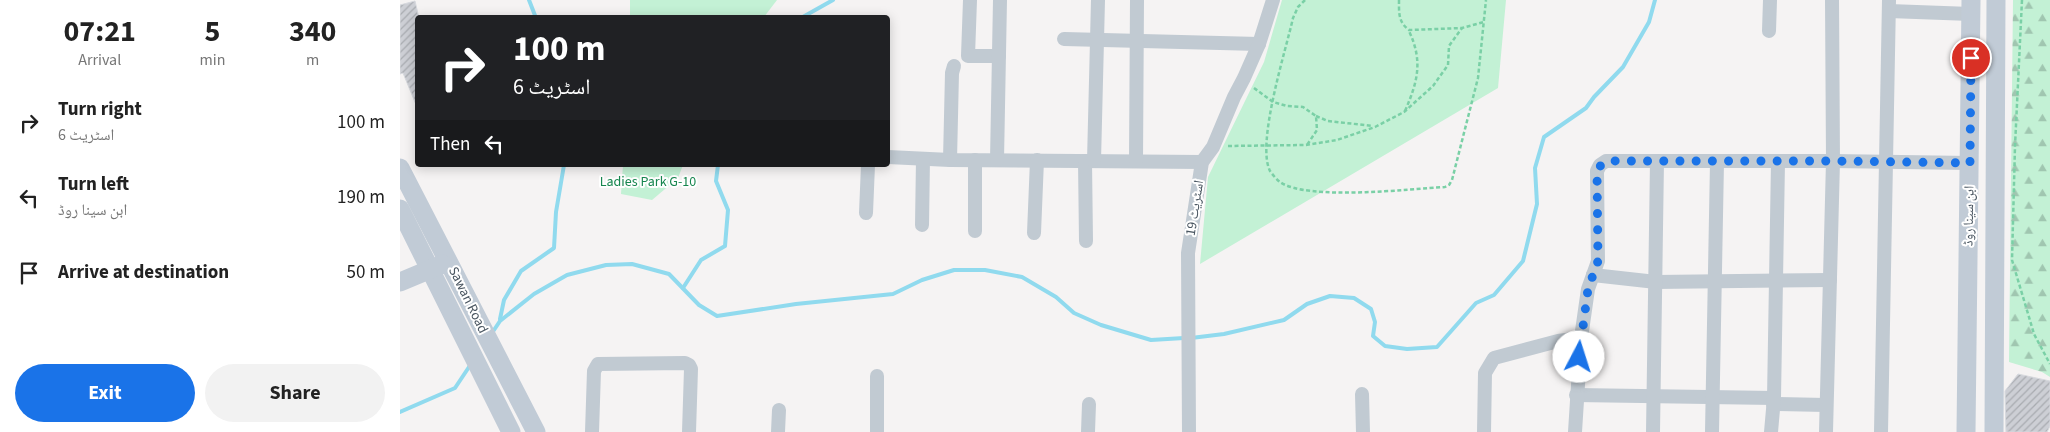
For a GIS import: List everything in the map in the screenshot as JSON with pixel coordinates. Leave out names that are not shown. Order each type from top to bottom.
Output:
[{"type":"main road","name":"ابن سینا روڈ","points":[[1994,432],[1996,0]]},
{"type":"main road","name":"ابن سینا روڈ","points":[[1966,432],[1971,7]]},
{"type":"main road","points":[[1971,41],[1996,40]]},
{"type":"main road","name":"Sawan Road","points":[[400,168],[536,432]]},
{"type":"main road","name":"Sawan Road","points":[[400,208],[508,425]]},
{"type":"main road","points":[[400,282],[449,261]]},
{"type":"street","points":[[970,0],[968,56],[999,56]]},
{"type":"street","points":[[997,160],[1000,0]]},
{"type":"street","points":[[1086,241],[1098,0]]},
{"type":"street","points":[[1136,161],[1137,0]]},
{"type":"street","name":"اسٹریٹ 19","points":[[1189,432],[1188,253],[1202,162],[1213,147],[1259,44],[1272,0]]},
{"type":"street","points":[[1769,31],[1770,0]]},
{"type":"street","points":[[1826,432],[1833,161],[1832,0]]},
{"type":"street","points":[[1881,432],[1888,6],[1971,7]]},
{"type":"street","points":[[1064,40],[1259,44]]},
{"type":"street","points":[[950,160],[952,73],[954,66]]},
{"type":"street","points":[[890,157],[950,160],[1202,162]]},
{"type":"street","points":[[922,225],[923,159]]},
{"type":"street","points":[[974,231],[975,160]]},
{"type":"street","points":[[1034,233],[1037,160]]},
{"type":"street","points":[[1575,432],[1581,338],[1588,289],[1598,261],[1597,171],[1600,165],[1606,161],[1658,160],[1970,163]]},
{"type":"street","points":[[1653,432],[1658,160]]},
{"type":"street","points":[[1712,432],[1717,162]]},
{"type":"street","points":[[1772,432],[1778,162]]},
{"type":"street","points":[[866,213],[868,167]]},
{"type":"street","points":[[1593,275],[1656,282],[1830,280]]},
{"type":"street","points":[[1484,432],[1485,373],[1494,358],[1558,341],[1581,338]]},
{"type":"street","points":[[592,432],[594,372],[598,364],[675,363],[685,363],[691,369],[689,432]]},
{"type":"street","points":[[877,376],[877,432]]},
{"type":"street","points":[[1362,394],[1363,432]]},
{"type":"street","points":[[1576,395],[1714,396],[1826,405]]},
{"type":"street","points":[[1088,432],[1089,404]]},
{"type":"street","points":[[778,410],[778,432]]},
{"type":"path","points":[[1305,0],[1298,7],[1293,18],[1273,102],[1266,145],[1270,170],[1279,182],[1293,187],[1329,193],[1445,187],[1449,185],[1452,180],[1478,78],[1486,0]]},
{"type":"path","points":[[1399,0],[1399,16],[1404,26],[1409,30],[1417,47],[1418,69],[1414,90],[1404,112]]},
{"type":"path","points":[[2022,0],[2012,260],[2034,334],[2050,364]]},
{"type":"path","points":[[1409,30],[1462,28],[1484,22]]},
{"type":"path","points":[[1213,147],[1306,145],[1338,140],[1375,127],[1404,112],[1433,86],[1448,64],[1449,46],[1462,28]]},
{"type":"path","points":[[1244,78],[1258,92],[1273,102],[1303,108],[1328,121],[1375,127]]},
{"type":"path","points":[[1306,145],[1317,130],[1316,116]]},
{"type":"green space","points":[[630,0],[777,0],[766,15],[630,15]]},
{"type":"green space","points":[[1282,0],[1506,0],[1498,88],[1200,264],[1208,177],[1264,62]]},
{"type":"green space","points":[[2013,0],[2050,0],[2050,377],[2042,372],[2009,362]]},
{"type":"green space","name":"Ladies Park G-10","points":[[623,167],[682,167],[678,178],[652,200],[621,194]]},
{"type":"building","points":[[415,1],[418,15],[415,15],[415,102],[403,73],[400,74],[400,5]]},
{"type":"building","points":[[2018,374],[2050,381],[2050,426],[2047,432],[2006,432],[2005,391]]},
{"type":"waterway","points":[[529,0],[535,15]]},
{"type":"waterway","points":[[806,15],[833,0]]},
{"type":"waterway","points":[[1191,338],[1224,334],[1284,320],[1307,304],[1330,296],[1354,298],[1371,309],[1375,322],[1373,336],[1385,346],[1407,349],[1437,347],[1476,303],[1494,295],[1523,261],[1537,204],[1535,168],[1544,137],[1586,108],[1623,67],[1649,22],[1655,0]]},
{"type":"waterway","points":[[500,319],[504,300],[521,271],[554,248],[556,212],[564,167]]},
{"type":"waterway","points":[[683,288],[701,260],[725,246],[728,210],[716,181],[718,167]]},
{"type":"waterway","points":[[492,333],[500,321],[534,294],[567,275],[606,265],[632,264],[669,274],[699,305],[717,316],[796,304],[893,294],[922,280],[954,270],[985,270],[1022,277],[1056,297],[1074,313],[1101,325],[1151,340],[1184,338]]},
{"type":"waterway","points":[[400,412],[455,388],[471,364]]},
{"type":"route","points":[[1579,357],[1588,289],[1598,261],[1597,171],[1600,165],[1606,161],[1658,160],[1970,163],[1971,58]]}]
